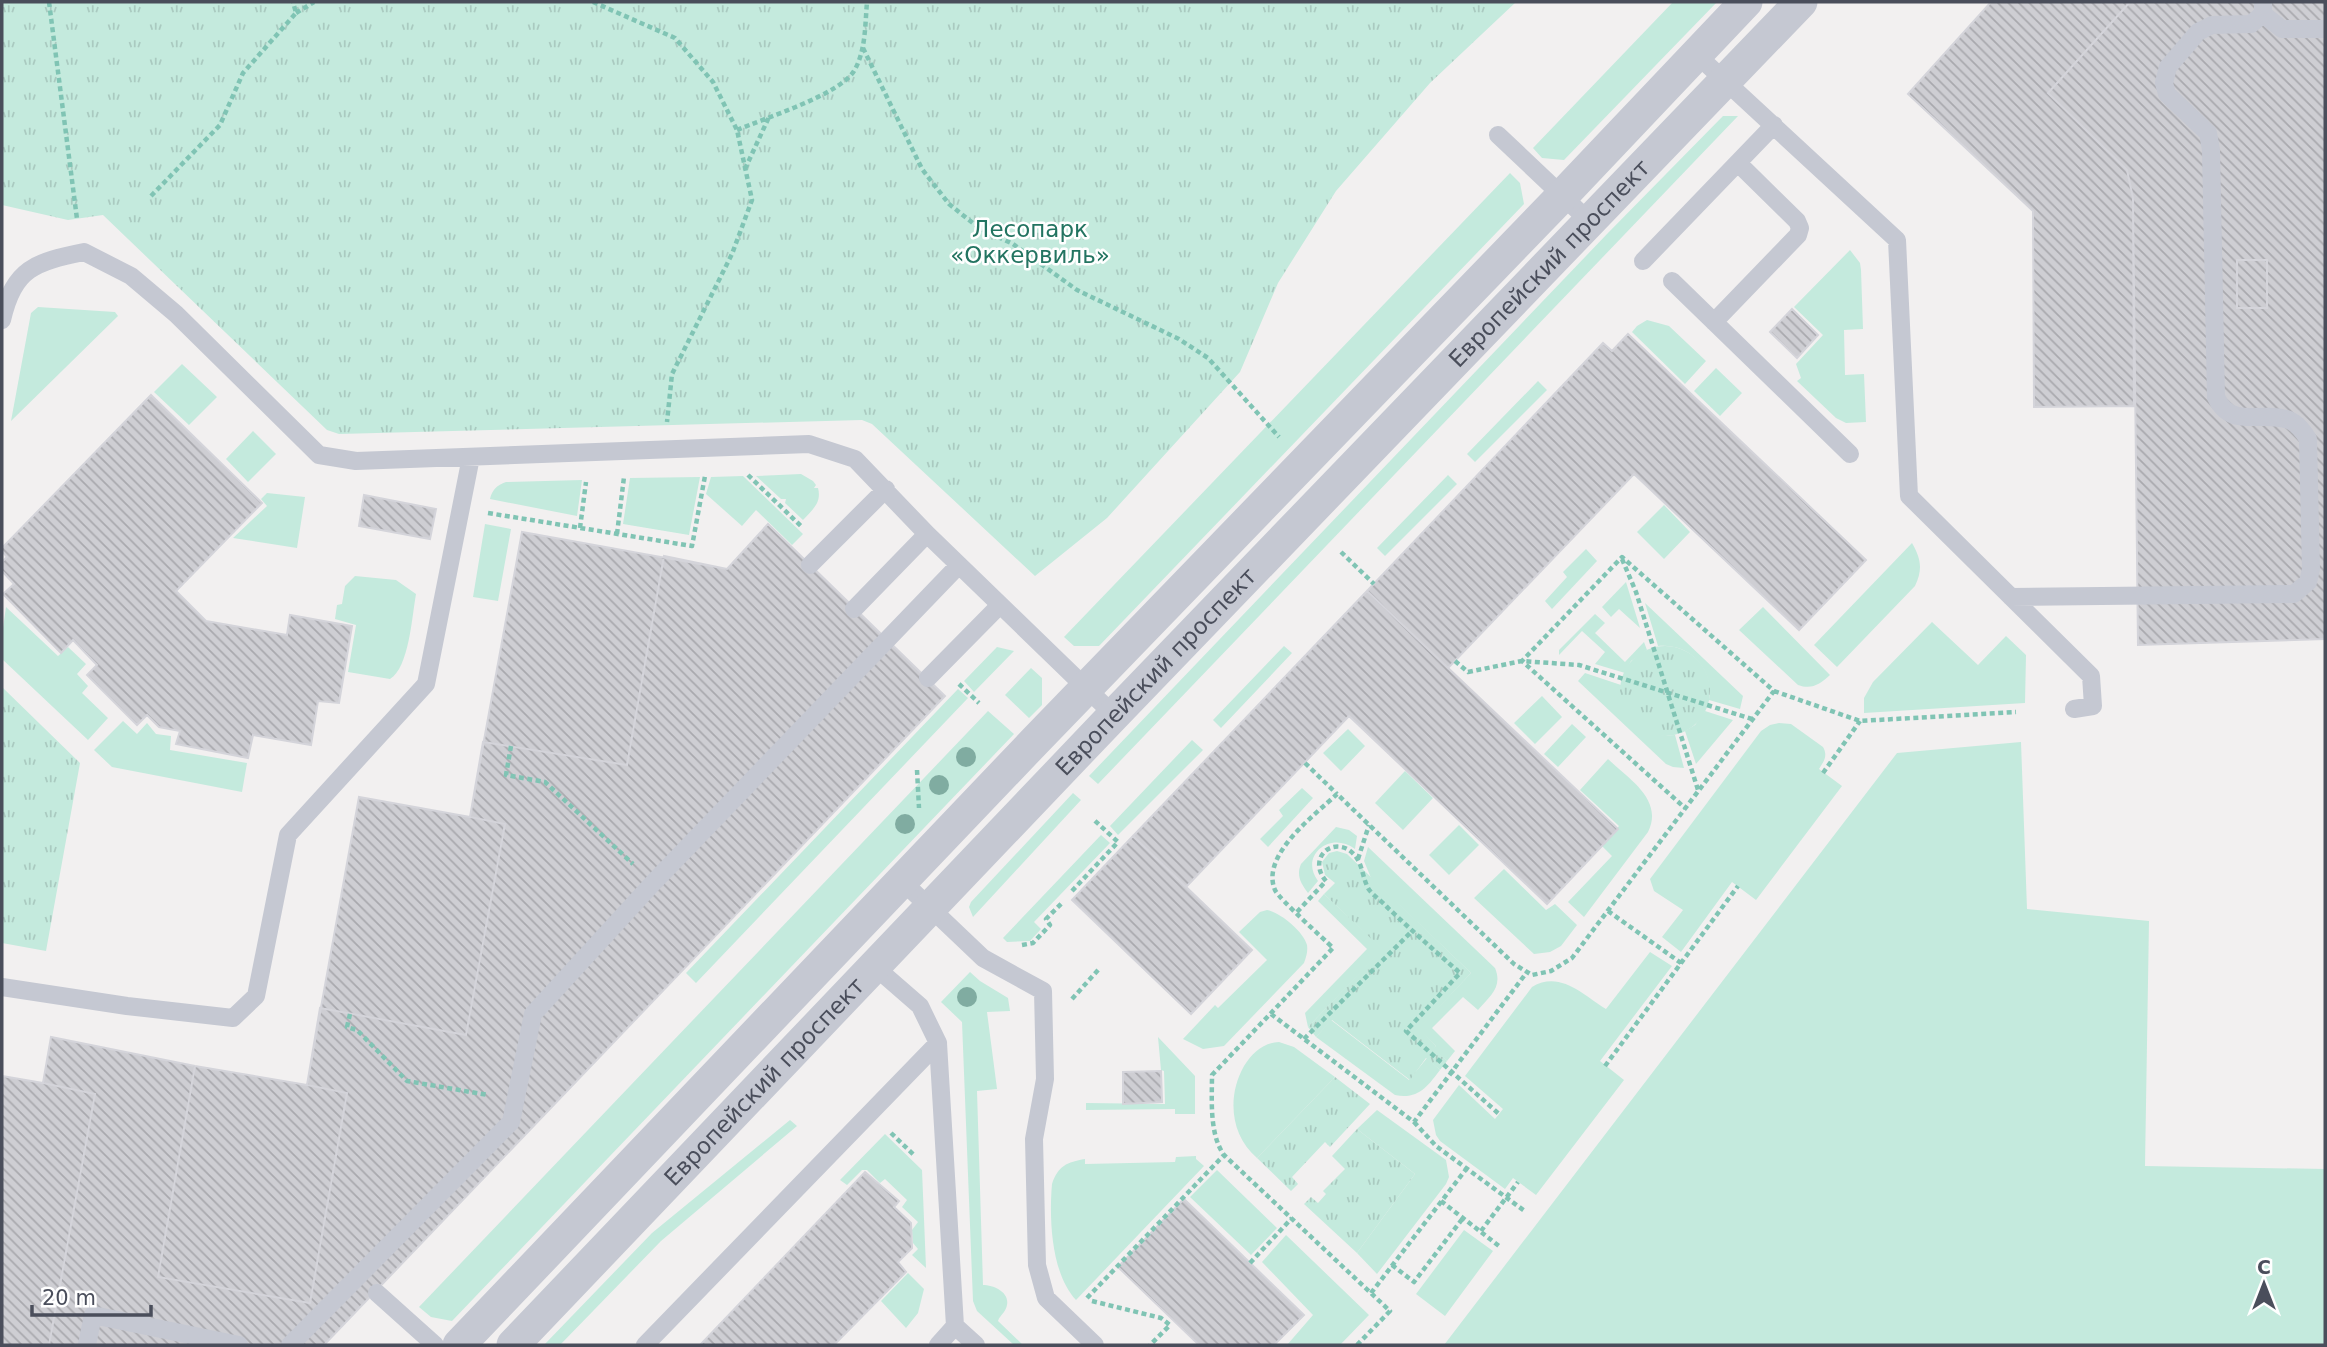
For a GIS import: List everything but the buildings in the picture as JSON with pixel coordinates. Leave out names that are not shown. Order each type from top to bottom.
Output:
[{"type":"street","name":"Европейский проспект","points":[[459,1345],[1746,2]]},
{"type":"street","name":"Европейский проспект","points":[[513,1345],[1114,715],[1801,2]]},
{"type":"lane","points":[[2011,597],[2294,594],[2308,582],[2311,569],[2308,439],[2301,428],[2288,420],[2234,416],[2220,407],[2216,397],[2211,150],[2208,133],[2166,94],[2164,83],[2168,67],[2198,32],[2212,25],[2251,24],[2263,8],[2282,29],[2325,29]]},
{"type":"lane","points":[[1697,55],[1897,240],[1909,496],[2091,677],[2093,706],[2074,709]]},
{"type":"lane","points":[[1643,261],[1774,125]]},
{"type":"lane","points":[[1498,135],[1590,222]]},
{"type":"lane","points":[[1714,322],[1798,235],[1800,228],[1797,221],[1738,163]]},
{"type":"lane","points":[[2,320],[9,280],[33,266],[84,252],[131,276],[176,314],[319,455],[356,461],[808,444],[855,459],[927,534],[1114,715]]},
{"type":"lane","points":[[1672,281],[1850,454]]},
{"type":"lane","points":[[2,987],[127,1006],[233,1018],[256,996],[288,835],[426,684],[471,457]]},
{"type":"lane","points":[[810,565],[886,489]]},
{"type":"lane","points":[[854,609],[927,534]]},
{"type":"lane","points":[[290,1345],[511,1122],[533,1014],[653,883],[959,565]]},
{"type":"lane","points":[[928,678],[1000,605]]},
{"type":"lane","points":[[902,881],[983,958],[1043,991],[1045,1079],[1034,1139],[1037,1265],[1046,1298],[1096,1345]]},
{"type":"lane","points":[[874,966],[920,1006],[939,1043],[955,1326],[976,1345]]},
{"type":"lane","points":[[645,1345],[939,1043]]},
{"type":"lane","points":[[377,1293],[435,1345]]},
{"type":"lane","points":[[87,1345],[93,1315],[239,1345]]},
{"type":"lane","points":[[937,1345],[955,1326]]},
{"type":"path","points":[[49,2],[77,219]]},
{"type":"path","points":[[293,2],[296,13]]},
{"type":"path","points":[[151,197],[220,125],[243,73],[296,13],[314,2]]},
{"type":"path","points":[[593,2],[675,38],[713,82],[737,130],[752,200],[732,254],[672,374],[667,417]]},
{"type":"path","points":[[737,130],[835,89],[853,72],[863,48],[867,2]]},
{"type":"path","points":[[863,48],[922,169],[949,204],[979,228],[1013,244],[1077,290],[1178,339],[1208,358],[1262,418]]},
{"type":"path","points":[[745,169],[770,116]]},
{"type":"path","points":[[744,471],[803,528]]},
{"type":"path","points":[[483,512],[692,546],[706,472]]},
{"type":"path","points":[[617,534],[625,473]]},
{"type":"path","points":[[580,528],[588,474]]},
{"type":"path","points":[[1341,552],[1374,584]]},
{"type":"path","points":[[1522,661],[1622,557]]},
{"type":"path","points":[[1622,557],[1774,691],[1860,721],[2016,712]]},
{"type":"path","points":[[1622,557],[1636,592],[1698,791]]},
{"type":"path","points":[[1455,661],[1468,672],[1522,661],[1579,665],[1752,719]]},
{"type":"path","points":[[1522,661],[1685,807]]},
{"type":"path","points":[[959,684],[979,703]]},
{"type":"path","points":[[1305,763],[1514,964],[1532,975],[1551,971],[1572,958],[1774,691]]},
{"type":"path","points":[[1823,773],[1860,721]]},
{"type":"path","points":[[511,746],[506,775],[545,782],[653,883]]},
{"type":"path","points":[[1337,794],[1280,850],[1273,871],[1275,890],[1333,948],[1212,1075],[1214,1131],[1219,1148],[1224,1154],[1390,1311],[1357,1345]]},
{"type":"path","points":[[1072,891],[1118,842],[1093,819]]},
{"type":"path","points":[[1358,859],[1369,825]]},
{"type":"path","points":[[1297,912],[1326,881],[1318,866],[1320,856],[1326,850],[1346,848],[1358,859],[1369,888],[1460,973],[1406,1031],[1499,1114]]},
{"type":"path","points":[[1605,1066],[1738,886]]},
{"type":"path","points":[[1009,945],[1033,943],[1050,925],[1046,919],[1063,902]]},
{"type":"path","points":[[1608,911],[1681,963]]},
{"type":"path","points":[[1304,1039],[1412,931]]},
{"type":"path","points":[[1071,1000],[1099,970]]},
{"type":"path","points":[[1414,1122],[1527,971]]},
{"type":"path","points":[[350,1014],[347,1027],[357,1030],[407,1081],[515,1100]]},
{"type":"path","points":[[1271,1014],[1414,1122],[1436,1146],[1526,1212]]},
{"type":"path","points":[[883,1125],[918,1159]]},
{"type":"path","points":[[1150,1345],[1170,1325],[1161,1318],[1100,1302],[1085,1301],[1224,1154]]},
{"type":"path","points":[[1371,1293],[1466,1168]]},
{"type":"path","points":[[1480,1231],[1518,1182]]},
{"type":"path","points":[[1441,1201],[1499,1246]]},
{"type":"path","points":[[1250,1263],[1292,1218]]},
{"type":"path","points":[[1392,1265],[1414,1282],[1463,1218]]},
{"type":"green space","name":"Лесопарк «Оккервиль»","points":[[2,2],[1516,2],[1430,83],[1336,191],[1278,283],[1240,372],[1107,518],[1035,576],[872,424],[862,420],[339,434],[327,430],[103,215],[68,220],[2,205]]},
{"type":"green space","points":[[1673,2],[1717,2],[1564,160],[1542,158],[1533,148]]},
{"type":"green space","points":[[1723,116],[1738,116],[1098,784],[1089,776],[1607,234]]},
{"type":"green space","points":[[1510,173],[1520,183],[1524,204],[1099,646],[1074,646],[1064,637]]},
{"type":"green space","points":[[1850,250],[1860,263],[1863,329],[1844,330],[1845,375],[1864,374],[1866,422],[1846,423],[1836,418],[1797,381],[1801,378],[1796,364],[1823,335],[1794,307]]},
{"type":"green space","points":[[38,307],[115,312],[118,316],[11,421],[31,313]]},
{"type":"green space","points":[[1647,320],[1669,326],[1706,361],[1685,384],[1632,332]]},
{"type":"green space","points":[[182,364],[217,397],[189,425],[154,392]]},
{"type":"green space","points":[[1716,368],[1742,393],[1720,416],[1694,391]]},
{"type":"green space","points":[[1538,381],[1547,390],[1475,462],[1467,454]]},
{"type":"green space","points":[[253,431],[276,454],[248,482],[226,459]]},
{"type":"green space","points":[[801,474],[813,481],[816,485],[814,488],[818,488],[819,493],[815,506],[803,520],[785,503],[786,499],[781,499],[756,476]]},
{"type":"green space","points":[[1448,475],[1457,484],[1385,556],[1377,548]]},
{"type":"green space","points":[[743,476],[803,534],[792,545],[756,510],[742,526],[706,494],[711,477]]},
{"type":"green space","points":[[700,477],[689,535],[623,524],[630,478]]},
{"type":"green space","points":[[582,480],[577,516],[490,499],[495,488],[506,482]]},
{"type":"green space","points":[[267,493],[305,497],[297,548],[233,538],[267,506],[261,499]]},
{"type":"green space","points":[[1664,505],[1690,532],[1664,559],[1637,532]]},
{"type":"green space","points":[[485,524],[511,529],[498,601],[473,597]]},
{"type":"green space","points":[[1912,543],[1920,564],[1915,586],[1837,667],[1814,645]]},
{"type":"green space","points":[[1586,549],[1597,561],[1552,609],[1545,601],[1567,577],[1563,572]]},
{"type":"green space","points":[[355,576],[396,580],[416,594],[406,653],[402,664],[390,679],[348,672],[356,625],[335,619],[337,605],[342,604],[345,586]]},
{"type":"green space","points":[[1626,582],[1640,628],[1619,609],[1611,617],[1602,607]]},
{"type":"green space","points":[[1645,603],[1743,696],[1740,709],[1709,700],[1708,678],[1690,654],[1670,646],[1658,646]]},
{"type":"green space","points":[[6,607],[58,656],[68,647],[86,664],[77,674],[88,686],[82,693],[108,718],[88,740],[2,659]]},
{"type":"green space","points":[[1763,607],[1830,675],[1815,685],[1798,685],[1739,630]]},
{"type":"green space","points":[[1595,614],[1605,623],[1595,633],[1625,662],[1644,642],[1647,650],[1631,661],[1625,673],[1595,664],[1605,652],[1582,631],[1559,655],[1559,650]]},
{"type":"green space","points":[[1932,622],[1978,665],[2006,636],[2026,655],[2025,703],[1864,713],[1864,698],[1873,682]]},
{"type":"green space","points":[[1284,646],[1292,653],[1221,728],[1213,720]]},
{"type":"green space","points":[[1665,646],[1682,650],[1697,659],[1706,674],[1710,691],[1706,708],[1697,723],[1682,732],[1665,736],[1648,732],[1633,723],[1624,708],[1620,691],[1624,674],[1633,659],[1648,650]]},
{"type":"green space","points":[[997,647],[1014,651],[974,692],[964,681]]},
{"type":"green space","points":[[1031,668],[1042,678],[1042,705],[1029,718],[1005,695]]},
{"type":"green space","points":[[1585,673],[1621,685],[1625,707],[1636,724],[1653,733],[1675,735],[1684,768],[1666,764],[1578,681]]},
{"type":"green space","points":[[2,687],[80,763],[46,951],[2,943]]},
{"type":"green space","points":[[958,689],[968,698],[696,983],[686,973]]},
{"type":"green space","points":[[1542,696],[1562,717],[1535,744],[1514,723]]},
{"type":"green space","points":[[988,711],[1014,734],[452,1321],[431,1317],[419,1307]]},
{"type":"green space","points":[[1705,711],[1733,720],[1696,764],[1685,731],[1695,725]]},
{"type":"green space","points":[[123,721],[137,734],[147,723],[156,734],[171,736],[170,750],[247,763],[242,792],[112,767],[94,750]]},
{"type":"green space","points":[[1779,723],[1791,724],[1823,747],[1825,756],[1819,769],[1842,786],[1756,900],[1732,882],[1681,952],[1662,937],[1683,910],[1654,891],[1650,879],[1761,731]]},
{"type":"green space","points":[[1572,724],[1586,737],[1558,767],[1544,754]]},
{"type":"green space","points":[[1348,729],[1365,746],[1341,771],[1323,753]]},
{"type":"green space","points":[[1192,740],[1203,750],[1118,835],[1110,826]]},
{"type":"green space","points":[[2021,742],[2027,909],[2149,921],[2145,1166],[2325,1169],[2325,1345],[1444,1345],[1897,753]]},
{"type":"green space","points":[[1608,759],[1642,791],[1648,800],[1652,820],[1648,832],[1584,917],[1568,902],[1612,856],[1602,846],[1619,826],[1580,790]]},
{"type":"green space","points":[[1405,771],[1433,798],[1403,830],[1375,803]]},
{"type":"green space","points":[[1302,788],[1313,798],[1268,847],[1260,839],[1283,816],[1279,810]]},
{"type":"green space","points":[[1073,793],[1081,800],[973,917],[969,907],[971,902]]},
{"type":"green space","points":[[1459,825],[1479,845],[1449,875],[1429,855]]},
{"type":"green space","points":[[1336,827],[1349,830],[1357,836],[1355,849],[1336,842],[1320,848],[1312,863],[1318,881],[1308,893],[1300,879],[1301,864]]},
{"type":"green space","points":[[1101,835],[1110,843],[1034,922],[1041,929],[1030,941],[1007,942],[1003,938]]},
{"type":"green space","points":[[1368,847],[1495,968],[1496,986],[1478,1010],[1463,997],[1432,1028],[1455,1051],[1447,1061],[1433,1049],[1436,1046],[1418,1029],[1471,973],[1371,878],[1364,861]]},
{"type":"green space","points":[[1337,851],[1347,854],[1471,973],[1419,1029],[1447,1061],[1440,1070],[1426,1058],[1410,1080],[1332,1020],[1316,1037],[1308,1027],[1382,949],[1324,894],[1335,883],[1325,875],[1322,862],[1329,853]]},
{"type":"green space","points":[[1504,869],[1546,910],[1555,904],[1577,925],[1561,946],[1550,952],[1534,954],[1474,898]]},
{"type":"green space","points":[[1324,894],[1383,949],[1308,1027],[1305,1013],[1367,949],[1318,901]]},
{"type":"green space","points":[[1267,910],[1285,919],[1301,934],[1307,948],[1304,963],[1224,1046],[1203,1049],[1183,1039],[1215,1005],[1218,1008],[1267,960],[1239,932],[1260,912]]},
{"type":"green space","points":[[1650,952],[1672,966],[1600,1061],[1624,1080],[1536,1195],[1513,1178],[1505,1189],[1440,1141],[1433,1120],[1459,1085],[1495,1119],[1503,1109],[1465,1076],[1532,987],[1542,982],[1562,983],[1580,991],[1606,1009]]},
{"type":"green space","points":[[970,972],[1008,998],[1010,1011],[987,1012],[997,1089],[977,1091],[983,1285],[998,1289],[1006,1296],[1007,1306],[998,1321],[1023,1345],[1014,1345],[977,1311],[973,1301],[962,1022],[941,1002]]},
{"type":"green space","points":[[1331,1020],[1409,1080],[1427,1058],[1440,1070],[1427,1086],[1416,1094],[1395,1095],[1316,1037]]},
{"type":"green space","points":[[1158,1037],[1195,1076],[1195,1114],[1175,1114],[1175,1109],[1086,1110],[1086,1103],[1165,1104],[1164,1071],[1161,1070]]},
{"type":"green space","points":[[1279,1042],[1294,1047],[1335,1077],[1257,1158],[1248,1149],[1237,1127],[1234,1115],[1235,1090],[1251,1056],[1263,1046]]},
{"type":"green space","points":[[1335,1077],[1370,1104],[1330,1147],[1325,1142],[1292,1177],[1298,1184],[1291,1191],[1257,1158]]},
{"type":"green space","points":[[1377,1110],[1446,1160],[1449,1177],[1377,1274],[1357,1253],[1415,1174],[1357,1129]]},
{"type":"green space","points":[[790,1120],[797,1126],[661,1241],[560,1345],[544,1345],[652,1233]]},
{"type":"green space","points":[[1357,1129],[1415,1174],[1357,1253],[1304,1204],[1311,1197],[1318,1203],[1326,1194],[1323,1191],[1345,1169],[1332,1156]]},
{"type":"green space","points":[[885,1134],[922,1170],[926,1268],[912,1255],[918,1249],[913,1243],[912,1230],[918,1222],[902,1207],[907,1200],[885,1179],[880,1183],[867,1170],[862,1170],[847,1185],[840,1180]]},
{"type":"green space","points":[[1196,1156],[1204,1166],[1076,1300],[1061,1275],[1052,1229],[1052,1184],[1060,1169],[1068,1163],[1085,1159],[1085,1164],[1175,1162],[1176,1157]]},
{"type":"green space","points":[[1217,1170],[1277,1228],[1251,1255],[1190,1197]]},
{"type":"green space","points":[[1464,1230],[1493,1251],[1445,1316],[1416,1294]]},
{"type":"green space","points":[[1286,1235],[1369,1315],[1340,1345],[1287,1345],[1313,1315],[1262,1262]]},
{"type":"green space","points":[[908,1273],[924,1289],[918,1313],[906,1328],[881,1301]]}]
